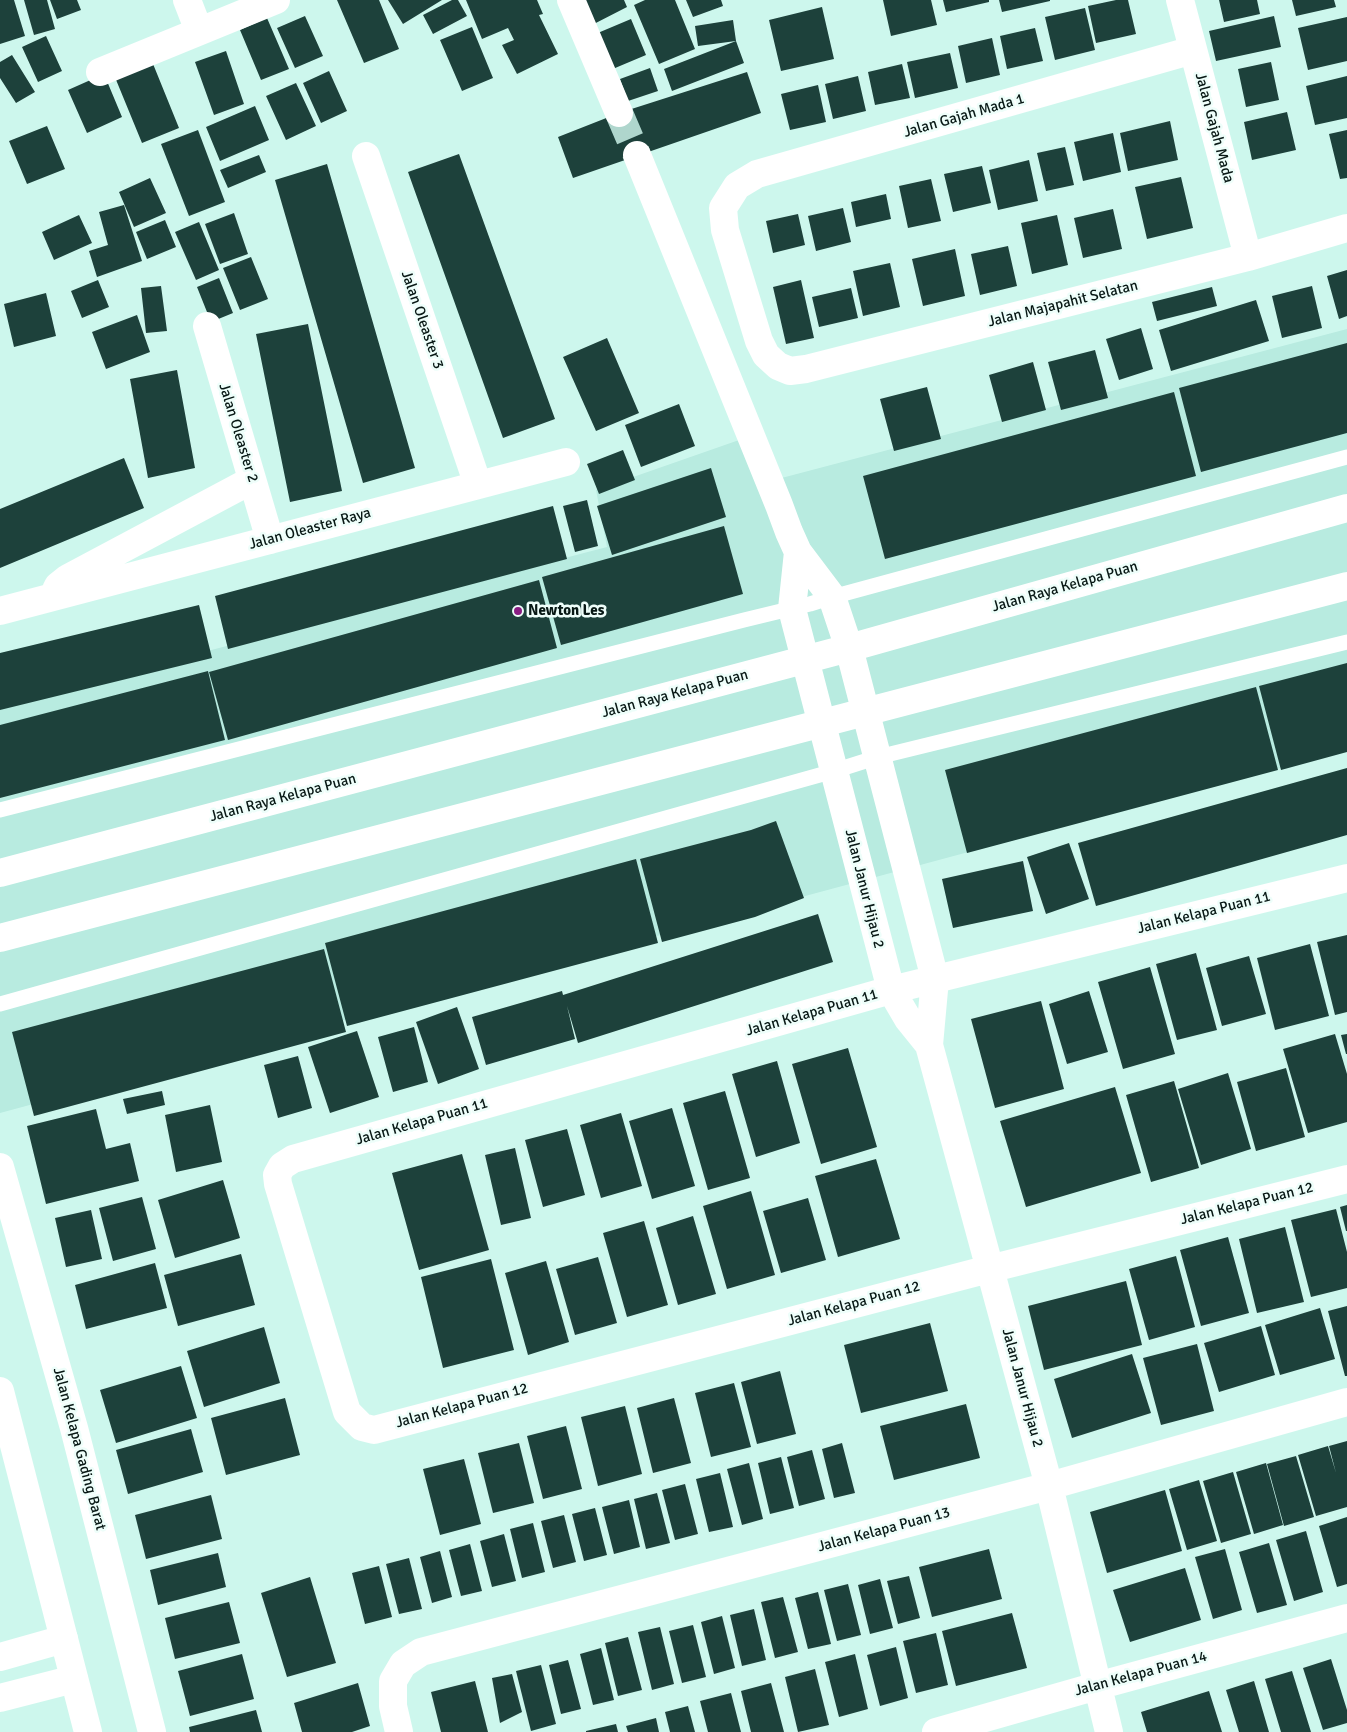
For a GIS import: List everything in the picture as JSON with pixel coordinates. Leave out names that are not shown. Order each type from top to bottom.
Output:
[{"type":"street","points":[[187,0],[199,31]]},
{"type":"street","points":[[100,72],[276,0]]},
{"type":"street","points":[[571,0],[619,113]]},
{"type":"street","name":"Jalan Gajah Mada","points":[[1180,0],[1248,257]]},
{"type":"street","name":"Jalan Gajah Mada 1","points":[[778,366],[766,354],[759,341],[725,230],[723,208],[737,186],[757,174],[1193,50]]},
{"type":"street","points":[[637,155],[798,552]]},
{"type":"street","name":"Jalan Oleaster 3","points":[[366,156],[478,485]]},
{"type":"street","name":"Jalan Majapahit Selatan","points":[[778,366],[790,371],[806,369],[1248,257],[1347,228]]},
{"type":"street","name":"Jalan Oleaster 2","points":[[206,326],[270,540]]},
{"type":"street","name":"Jalan Oleaster Raya","points":[[0,612],[566,462]]},
{"type":"street","points":[[54,597],[58,586],[68,578],[252,480]]},
{"type":"street","name":"Jalan Raya Kelapa Puan","points":[[0,873],[850,648],[1347,508]]},
{"type":"street","name":"Jalan Janur Hijau 2","points":[[798,552],[832,597],[850,648],[935,978],[929,1045],[1049,1486],[1109,1732]]},
{"type":"street","name":"Jalan Janur Hijau 2","points":[[798,552],[792,609],[890,990],[908,1019],[929,1045]]},
{"type":"street","points":[[0,938],[1347,586]]},
{"type":"street","name":"Jalan Kelapa Puan 11","points":[[362,1427],[347,1412],[278,1184],[277,1176],[282,1166],[293,1159],[935,978],[1347,878]]},
{"type":"street","name":"Jalan Kelapa Gading Barat","points":[[0,1167],[74,1428],[152,1732]]},
{"type":"street","name":"Jalan Kelapa Puan 12","points":[[362,1427],[374,1430],[989,1269],[1347,1179]]},
{"type":"street","points":[[0,1391],[88,1732]]},
{"type":"street","name":"Jalan Kelapa Puan 13","points":[[399,1732],[393,1706],[393,1681],[403,1664],[420,1652],[1049,1486],[1347,1402]]},
{"type":"street","name":"Jalan Kelapa Puan 14","points":[[936,1732],[1347,1618]]},
{"type":"street","points":[[0,1657],[64,1639]]},
{"type":"street","points":[[0,1698],[74,1679]]},
{"type":"lane","points":[[0,810],[792,609],[1347,458]]},
{"type":"lane","points":[[0,1004],[878,757],[1347,642]]},
{"type":"shaded area","points":[[1347,329],[1347,750],[0,1113],[0,705],[607,547],[596,490],[762,432],[774,480]]},
{"type":"building","points":[[0,0],[14,0],[25,36],[0,44]]},
{"type":"building","points":[[24,0],[47,0],[55,29],[34,35]]},
{"type":"building","points":[[50,0],[77,0],[81,10],[57,19]]},
{"type":"building","points":[[337,0],[379,0],[399,49],[364,63]]},
{"type":"building","points":[[388,0],[442,0],[403,24]]},
{"type":"building","points":[[452,0],[458,0],[467,16],[433,34],[423,15]]},
{"type":"building","points":[[466,0],[537,0],[543,14],[539,15],[558,54],[517,74],[502,45],[514,40],[508,28],[482,39]]},
{"type":"building","points":[[575,0],[624,0],[627,7],[588,27]]},
{"type":"building","points":[[645,0],[675,0],[695,49],[659,64],[634,5]]},
{"type":"building","points":[[686,0],[721,0],[723,6],[693,17]]},
{"type":"building","points":[[883,0],[931,0],[937,25],[891,36]]},
{"type":"building","points":[[943,0],[989,0],[989,2],[946,12]]},
{"type":"building","points":[[999,0],[1050,0],[1050,1],[1002,12]]},
{"type":"building","points":[[1116,0],[1128,0],[1136,34],[1096,43],[1088,6]]},
{"type":"building","points":[[1219,0],[1257,0],[1260,14],[1224,22]]},
{"type":"building","points":[[1292,0],[1334,0],[1336,7],[1296,16]]},
{"type":"building","points":[[822,7],[834,59],[781,71],[769,20]]},
{"type":"building","points":[[1085,8],[1095,50],[1055,60],[1045,17]]},
{"type":"building","points":[[305,16],[323,56],[295,68],[277,28]]},
{"type":"building","points":[[1274,16],[1281,47],[1216,61],[1209,31]]},
{"type":"building","points":[[1347,17],[1347,61],[1308,70],[1298,28]]},
{"type":"building","points":[[267,18],[289,69],[261,80],[240,30]]},
{"type":"building","points":[[631,19],[646,55],[608,71],[593,35]]},
{"type":"building","points":[[733,20],[736,41],[698,46],[695,26]]},
{"type":"building","points":[[472,27],[493,78],[462,91],[440,40]]},
{"type":"building","points":[[1035,28],[1043,61],[1007,69],[1000,36]]},
{"type":"building","points":[[46,36],[62,71],[38,82],[22,47]]},
{"type":"building","points":[[992,38],[1000,75],[966,83],[958,46]]},
{"type":"building","points":[[736,41],[744,63],[672,91],[664,69]]},
{"type":"building","points":[[226,51],[244,104],[214,115],[195,62]]},
{"type":"building","points":[[950,53],[958,88],[915,98],[907,62]]},
{"type":"building","points":[[149,54],[179,128],[142,143],[112,70]]},
{"type":"building","points":[[12,55],[35,92],[16,103],[0,78],[0,62]]},
{"type":"building","points":[[1271,62],[1279,100],[1246,107],[1238,69]]},
{"type":"building","points":[[902,64],[910,98],[875,105],[868,72]]},
{"type":"building","points":[[650,68],[658,91],[628,101],[620,79]]},
{"type":"building","points":[[329,71],[347,111],[321,123],[303,83]]},
{"type":"building","points":[[747,72],[761,113],[573,178],[558,137],[619,113]]},
{"type":"building","points":[[104,74],[122,117],[87,133],[68,90]]},
{"type":"building","points":[[858,76],[866,111],[833,119],[825,84]]},
{"type":"building","points":[[1347,76],[1347,118],[1315,125],[1306,86]]},
{"type":"building","points":[[296,83],[316,126],[286,140],[266,96]]},
{"type":"building","points":[[818,85],[826,122],[790,130],[781,94]]},
{"type":"building","points":[[255,106],[269,140],[220,161],[206,127]]},
{"type":"building","points":[[1287,112],[1296,150],[1252,160],[1244,122]]},
{"type":"building","points":[[1170,121],[1178,160],[1128,171],[1120,133]]},
{"type":"building","points":[[47,126],[65,169],[27,184],[9,141]]},
{"type":"building","points":[[198,130],[225,202],[189,216],[161,144]]},
{"type":"building","points":[[1347,130],[1347,178],[1340,179],[1329,134]]},
{"type":"building","points":[[1113,133],[1121,172],[1083,181],[1074,142]]},
{"type":"building","points":[[1065,147],[1074,185],[1046,191],[1037,153]]},
{"type":"building","points":[[459,154],[555,419],[503,438],[408,172]]},
{"type":"building","points":[[259,155],[266,172],[228,188],[220,170]]},
{"type":"building","points":[[1029,160],[1038,201],[998,210],[989,170]]},
{"type":"building","points":[[327,164],[415,468],[363,483],[275,180]]},
{"type":"building","points":[[982,166],[991,203],[953,212],[944,174]]},
{"type":"building","points":[[1181,177],[1193,228],[1147,239],[1135,187]]},
{"type":"building","points":[[150,178],[166,213],[134,227],[119,192]]},
{"type":"building","points":[[931,179],[941,221],[908,228],[899,186]]},
{"type":"building","points":[[886,194],[891,219],[856,227],[851,202]]},
{"type":"building","points":[[124,205],[142,261],[97,277],[89,251],[108,245],[99,212]]},
{"type":"building","points":[[843,208],[851,242],[816,251],[808,216]]},
{"type":"building","points":[[1113,209],[1122,249],[1083,258],[1074,218]]},
{"type":"building","points":[[234,213],[248,254],[220,264],[205,224]]},
{"type":"building","points":[[798,214],[805,245],[773,253],[766,221]]},
{"type":"building","points":[[79,215],[92,243],[54,260],[42,232]]},
{"type":"building","points":[[1057,215],[1068,265],[1032,274],[1021,223]]},
{"type":"building","points":[[165,220],[176,247],[147,259],[136,232]]},
{"type":"building","points":[[199,222],[219,270],[196,280],[175,232]]},
{"type":"building","points":[[1008,246],[1017,286],[980,295],[971,254]]},
{"type":"building","points":[[955,249],[965,296],[923,306],[912,259]]},
{"type":"building","points":[[251,257],[268,299],[240,310],[223,268]]},
{"type":"building","points":[[890,263],[900,307],[863,316],[853,271]]},
{"type":"building","points":[[1347,270],[1347,316],[1339,319],[1327,276]]},
{"type":"building","points":[[219,278],[233,313],[211,322],[197,287]]},
{"type":"building","points":[[98,280],[109,307],[82,318],[71,291]]},
{"type":"building","points":[[801,280],[814,338],[786,344],[773,287]]},
{"type":"building","points":[[161,286],[167,331],[146,333],[141,288]]},
{"type":"building","points":[[1312,286],[1322,328],[1282,338],[1272,296]]},
{"type":"building","points":[[1212,287],[1217,306],[1157,321],[1152,302]]},
{"type":"building","points":[[851,288],[858,318],[819,327],[812,297]]},
{"type":"building","points":[[46,293],[56,336],[14,347],[4,304]]},
{"type":"building","points":[[1256,300],[1269,341],[1171,371],[1159,330]]},
{"type":"building","points":[[137,315],[150,352],[106,369],[92,332]]},
{"type":"building","points":[[308,324],[342,491],[290,502],[256,334]]},
{"type":"building","points":[[1141,328],[1153,369],[1119,380],[1106,339]]},
{"type":"building","points":[[607,338],[639,413],[596,431],[563,357]]},
{"type":"building","points":[[1347,343],[1347,433],[1201,472],[1179,388]]},
{"type":"building","points":[[1095,350],[1108,398],[1061,410],[1048,362]]},
{"type":"building","points":[[1033,362],[1046,410],[1002,422],[989,375]]},
{"type":"building","points":[[177,370],[195,468],[148,478],[130,379]]},
{"type":"building","points":[[927,387],[941,439],[894,451],[880,399]]},
{"type":"building","points":[[1174,392],[1196,476],[885,559],[863,476]]},
{"type":"building","points":[[679,404],[695,446],[641,467],[625,425]]},
{"type":"building","points":[[623,450],[635,480],[599,494],[587,464]]},
{"type":"building","points":[[124,458],[144,508],[0,568],[0,509]]},
{"type":"building","points":[[711,468],[726,517],[612,555],[597,506]]},
{"type":"building","points":[[587,500],[598,546],[575,552],[563,506]]},
{"type":"building","points":[[553,506],[567,559],[228,649],[215,596]]},
{"type":"building","points":[[724,526],[743,594],[561,645],[542,577]]},
{"type":"building","points":[[539,580],[557,648],[228,740],[209,672]]},
{"type":"building","points":[[199,605],[212,658],[0,710],[0,653]]},
{"type":"building","points":[[1347,663],[1347,752],[1281,770],[1259,686]]},
{"type":"building","points":[[208,671],[225,740],[0,798],[0,725]]},
{"type":"building","points":[[1256,687],[1278,770],[967,853],[945,770]]},
{"type":"building","points":[[1347,768],[1347,835],[1096,906],[1078,843]]},
{"type":"building","points":[[776,821],[804,898],[755,917],[662,942],[640,859],[751,830]]},
{"type":"building","points":[[1069,843],[1089,899],[1046,914],[1027,857]]},
{"type":"building","points":[[636,859],[658,943],[347,1026],[325,943]]},
{"type":"building","points":[[1023,861],[1033,911],[953,928],[942,879]]},
{"type":"building","points":[[818,914],[833,962],[578,1043],[567,1006],[575,1039],[486,1065],[472,1017],[562,991],[563,995]]},
{"type":"building","points":[[1347,935],[1347,1012],[1335,1015],[1317,942]]},
{"type":"building","points":[[1310,944],[1329,1016],[1275,1030],[1257,958]]},
{"type":"building","points":[[324,949],[346,1032],[34,1116],[12,1032]]},
{"type":"building","points":[[1196,953],[1217,1030],[1177,1040],[1156,964]]},
{"type":"building","points":[[1249,956],[1266,1014],[1222,1026],[1206,968]]},
{"type":"building","points":[[1150,967],[1175,1054],[1123,1069],[1098,982]]},
{"type":"building","points":[[1089,991],[1108,1052],[1067,1064],[1049,1004]]},
{"type":"building","points":[[1041,1001],[1064,1089],[995,1108],[971,1019]]},
{"type":"building","points":[[457,1007],[479,1069],[438,1084],[416,1022]]},
{"type":"building","points":[[414,1027],[428,1082],[393,1092],[378,1037]]},
{"type":"building","points":[[357,1031],[379,1097],[330,1113],[308,1047]]},
{"type":"building","points":[[1335,1034],[1347,1074],[1347,1122],[1308,1133],[1283,1049]]},
{"type":"building","points":[[1347,1034],[1347,1054],[1346,1054],[1341,1035]]},
{"type":"building","points":[[848,1048],[877,1147],[821,1164],[792,1064]]},
{"type":"building","points":[[298,1056],[312,1108],[278,1118],[264,1065]]},
{"type":"building","points":[[777,1061],[800,1143],[756,1157],[732,1074]]},
{"type":"building","points":[[1286,1068],[1305,1137],[1256,1151],[1237,1082]]},
{"type":"building","points":[[1228,1073],[1251,1149],[1201,1165],[1178,1089]]},
{"type":"building","points":[[1174,1081],[1199,1168],[1151,1182],[1126,1095]]},
{"type":"building","points":[[1115,1087],[1141,1173],[1026,1207],[1000,1121]]},
{"type":"building","points":[[162,1091],[165,1105],[127,1114],[123,1099]]},
{"type":"building","points":[[725,1091],[750,1178],[708,1190],[683,1103]]},
{"type":"building","points":[[210,1105],[222,1162],[176,1172],[165,1115]]},
{"type":"building","points":[[672,1108],[695,1186],[652,1199],[629,1121]]},
{"type":"building","points":[[96,1109],[106,1149],[130,1143],[139,1181],[46,1204],[27,1126]]},
{"type":"building","points":[[621,1113],[642,1186],[601,1198],[580,1125]]},
{"type":"building","points":[[567,1129],[585,1195],[543,1207],[525,1140]]},
{"type":"building","points":[[515,1148],[531,1218],[501,1225],[485,1155]]},
{"type":"building","points":[[462,1154],[489,1250],[419,1270],[392,1173]]},
{"type":"building","points":[[876,1159],[900,1239],[838,1257],[815,1176]]},
{"type":"building","points":[[223,1180],[240,1238],[175,1258],[158,1200]]},
{"type":"building","points":[[751,1191],[775,1275],[727,1289],[703,1206]]},
{"type":"building","points":[[142,1197],[156,1249],[113,1261],[99,1208]]},
{"type":"building","points":[[808,1198],[826,1260],[781,1273],[763,1211]]},
{"type":"building","points":[[1347,1205],[1347,1231],[1346,1231],[1340,1207]]},
{"type":"building","points":[[1336,1209],[1347,1252],[1347,1288],[1311,1297],[1291,1220]]},
{"type":"building","points":[[91,1210],[102,1259],[66,1267],[55,1218]]},
{"type":"building","points":[[693,1216],[716,1294],[678,1305],[656,1228]]},
{"type":"building","points":[[644,1221],[668,1305],[627,1317],[603,1233]]},
{"type":"building","points":[[1285,1227],[1304,1302],[1257,1313],[1239,1239]]},
{"type":"building","points":[[1228,1237],[1249,1313],[1201,1326],[1180,1250]]},
{"type":"building","points":[[241,1254],[255,1305],[178,1326],[164,1275]]},
{"type":"building","points":[[1176,1256],[1195,1327],[1149,1340],[1129,1269]]},
{"type":"building","points":[[598,1257],[617,1323],[575,1335],[556,1269]]},
{"type":"building","points":[[491,1259],[514,1350],[443,1368],[421,1277]]},
{"type":"building","points":[[546,1261],[569,1342],[528,1355],[505,1273]]},
{"type":"building","points":[[155,1263],[167,1308],[86,1329],[75,1285]]},
{"type":"building","points":[[1126,1281],[1142,1345],[1044,1370],[1028,1306]]},
{"type":"building","points":[[1347,1306],[1347,1376],[1345,1376],[1328,1311]]},
{"type":"building","points":[[1320,1308],[1335,1359],[1280,1375],[1265,1325]]},
{"type":"building","points":[[930,1323],[948,1391],[861,1413],[844,1345]]},
{"type":"building","points":[[1261,1326],[1275,1375],[1219,1392],[1204,1343]]},
{"type":"building","points":[[264,1327],[280,1383],[204,1407],[187,1351]]},
{"type":"building","points":[[1197,1344],[1214,1411],[1161,1425],[1143,1358]]},
{"type":"building","points":[[1132,1354],[1151,1413],[1072,1438],[1054,1379]]},
{"type":"building","points":[[181,1366],[197,1418],[116,1443],[100,1390]]},
{"type":"building","points":[[780,1371],[796,1434],[757,1444],[741,1382]]},
{"type":"building","points":[[734,1383],[751,1447],[711,1457],[695,1393]]},
{"type":"building","points":[[285,1398],[300,1455],[226,1475],[211,1418]]},
{"type":"building","points":[[674,1398],[691,1463],[653,1473],[637,1408]]},
{"type":"building","points":[[966,1404],[980,1458],[894,1480],[880,1426]]},
{"type":"building","points":[[625,1406],[642,1474],[598,1486],[581,1417]]},
{"type":"building","points":[[566,1426],[582,1489],[543,1499],[527,1436]]},
{"type":"building","points":[[191,1429],[203,1472],[128,1494],[116,1450]]},
{"type":"building","points":[[1347,1441],[1347,1507],[1316,1516],[1298,1455],[1328,1446],[1336,1473],[1329,1446]]},
{"type":"building","points":[[519,1443],[534,1503],[493,1513],[478,1453]]},
{"type":"building","points":[[842,1443],[855,1493],[834,1498],[822,1449]]},
{"type":"building","points":[[812,1450],[825,1499],[799,1506],[787,1457]]},
{"type":"building","points":[[1296,1456],[1314,1517],[1284,1526],[1267,1464]]},
{"type":"building","points":[[781,1457],[794,1508],[770,1514],[758,1463]]},
{"type":"building","points":[[464,1459],[481,1524],[440,1535],[423,1469]]},
{"type":"building","points":[[749,1463],[763,1519],[742,1525],[727,1469]]},
{"type":"building","points":[[1266,1463],[1283,1525],[1254,1534],[1236,1472]]},
{"type":"building","points":[[1233,1472],[1251,1534],[1221,1543],[1203,1481]]},
{"type":"building","points":[[720,1473],[733,1527],[709,1532],[696,1479]]},
{"type":"building","points":[[1199,1480],[1217,1541],[1187,1550],[1169,1489]]},
{"type":"building","points":[[685,1484],[698,1534],[675,1540],[662,1490]]},
{"type":"building","points":[[1165,1490],[1182,1551],[1107,1573],[1090,1512]]},
{"type":"building","points":[[657,1493],[670,1543],[646,1549],[634,1499]]},
{"type":"building","points":[[211,1495],[222,1539],[146,1559],[135,1515]]},
{"type":"building","points":[[629,1500],[640,1547],[614,1554],[602,1507]]},
{"type":"building","points":[[595,1508],[607,1555],[584,1561],[572,1514]]},
{"type":"building","points":[[564,1515],[576,1562],[553,1568],[541,1521]]},
{"type":"building","points":[[1347,1517],[1347,1584],[1337,1587],[1319,1526]]},
{"type":"building","points":[[533,1523],[545,1572],[522,1578],[510,1529]]},
{"type":"building","points":[[1306,1531],[1323,1592],[1294,1601],[1276,1540]]},
{"type":"building","points":[[504,1534],[516,1581],[492,1587],[480,1541]]},
{"type":"building","points":[[1269,1543],[1287,1605],[1257,1613],[1239,1552]]},
{"type":"building","points":[[470,1544],[482,1591],[461,1596],[449,1550]]},
{"type":"building","points":[[989,1549],[1002,1599],[932,1617],[919,1567]]},
{"type":"building","points":[[1225,1549],[1242,1610],[1213,1619],[1195,1557]]},
{"type":"building","points":[[440,1551],[452,1597],[432,1603],[420,1557]]},
{"type":"building","points":[[218,1553],[226,1587],[158,1605],[150,1570]]},
{"type":"building","points":[[409,1558],[422,1609],[399,1614],[386,1564]]},
{"type":"building","points":[[379,1566],[392,1617],[365,1624],[352,1573]]},
{"type":"building","points":[[1185,1568],[1201,1620],[1130,1642],[1113,1590]]},
{"type":"building","points":[[909,1576],[920,1618],[898,1624],[887,1581]]},
{"type":"building","points":[[310,1577],[336,1663],[287,1677],[261,1593]]},
{"type":"building","points":[[880,1579],[893,1628],[870,1634],[858,1585]]},
{"type":"building","points":[[848,1584],[861,1635],[837,1641],[824,1590]]},
{"type":"building","points":[[818,1592],[831,1644],[808,1649],[795,1598]]},
{"type":"building","points":[[783,1597],[798,1652],[775,1658],[761,1602]]},
{"type":"building","points":[[229,1602],[240,1643],[175,1659],[165,1618]]},
{"type":"building","points":[[754,1609],[766,1660],[742,1666],[730,1615]]},
{"type":"building","points":[[1012,1613],[1027,1668],[956,1686],[942,1631]]},
{"type":"building","points":[[722,1616],[735,1668],[714,1674],[701,1622]]},
{"type":"building","points":[[693,1625],[706,1677],[682,1683],[669,1631]]},
{"type":"building","points":[[660,1627],[674,1684],[652,1690],[638,1632]]},
{"type":"building","points":[[936,1633],[948,1685],[916,1693],[903,1641]]},
{"type":"building","points":[[628,1637],[642,1690],[618,1696],[605,1643]]},
{"type":"building","points":[[896,1647],[908,1698],[880,1706],[867,1655]]},
{"type":"building","points":[[601,1648],[614,1700],[593,1705],[580,1654]]},
{"type":"building","points":[[242,1654],[254,1699],[190,1716],[178,1671]]},
{"type":"building","points":[[855,1654],[868,1709],[839,1717],[825,1662]]},
{"type":"building","points":[[1331,1659],[1347,1710],[1347,1723],[1323,1730],[1303,1668]]},
{"type":"building","points":[[568,1660],[581,1709],[561,1714],[549,1665]]},
{"type":"building","points":[[541,1665],[556,1724],[531,1731],[516,1671]]},
{"type":"building","points":[[815,1669],[829,1725],[798,1732],[785,1677]]},
{"type":"building","points":[[1292,1671],[1311,1732],[1281,1732],[1265,1679]]},
{"type":"building","points":[[512,1674],[522,1712],[500,1723],[492,1678]]},
{"type":"building","points":[[475,1681],[488,1732],[441,1732],[431,1692]]},
{"type":"building","points":[[1254,1681],[1269,1732],[1239,1732],[1226,1690]]},
{"type":"building","points":[[358,1683],[370,1726],[352,1732],[302,1732],[294,1703]]},
{"type":"building","points":[[771,1683],[784,1732],[751,1732],[741,1691]]},
{"type":"building","points":[[1209,1691],[1222,1732],[1147,1732],[1141,1712]]},
{"type":"building","points":[[731,1693],[741,1732],[708,1732],[700,1701]]},
{"type":"building","points":[[688,1706],[695,1732],[670,1732],[665,1712]]},
{"type":"building","points":[[256,1710],[262,1732],[190,1732],[189,1727]]},
{"type":"building","points":[[656,1718],[659,1732],[628,1732],[626,1726]]},
{"type":"building","points":[[616,1724],[618,1732],[586,1732],[586,1731]]},
{"type":"tunnel","points":[[619,113],[637,155]]},
{"type":"place","name":"Newton Les","points":[[518,611]]}]
